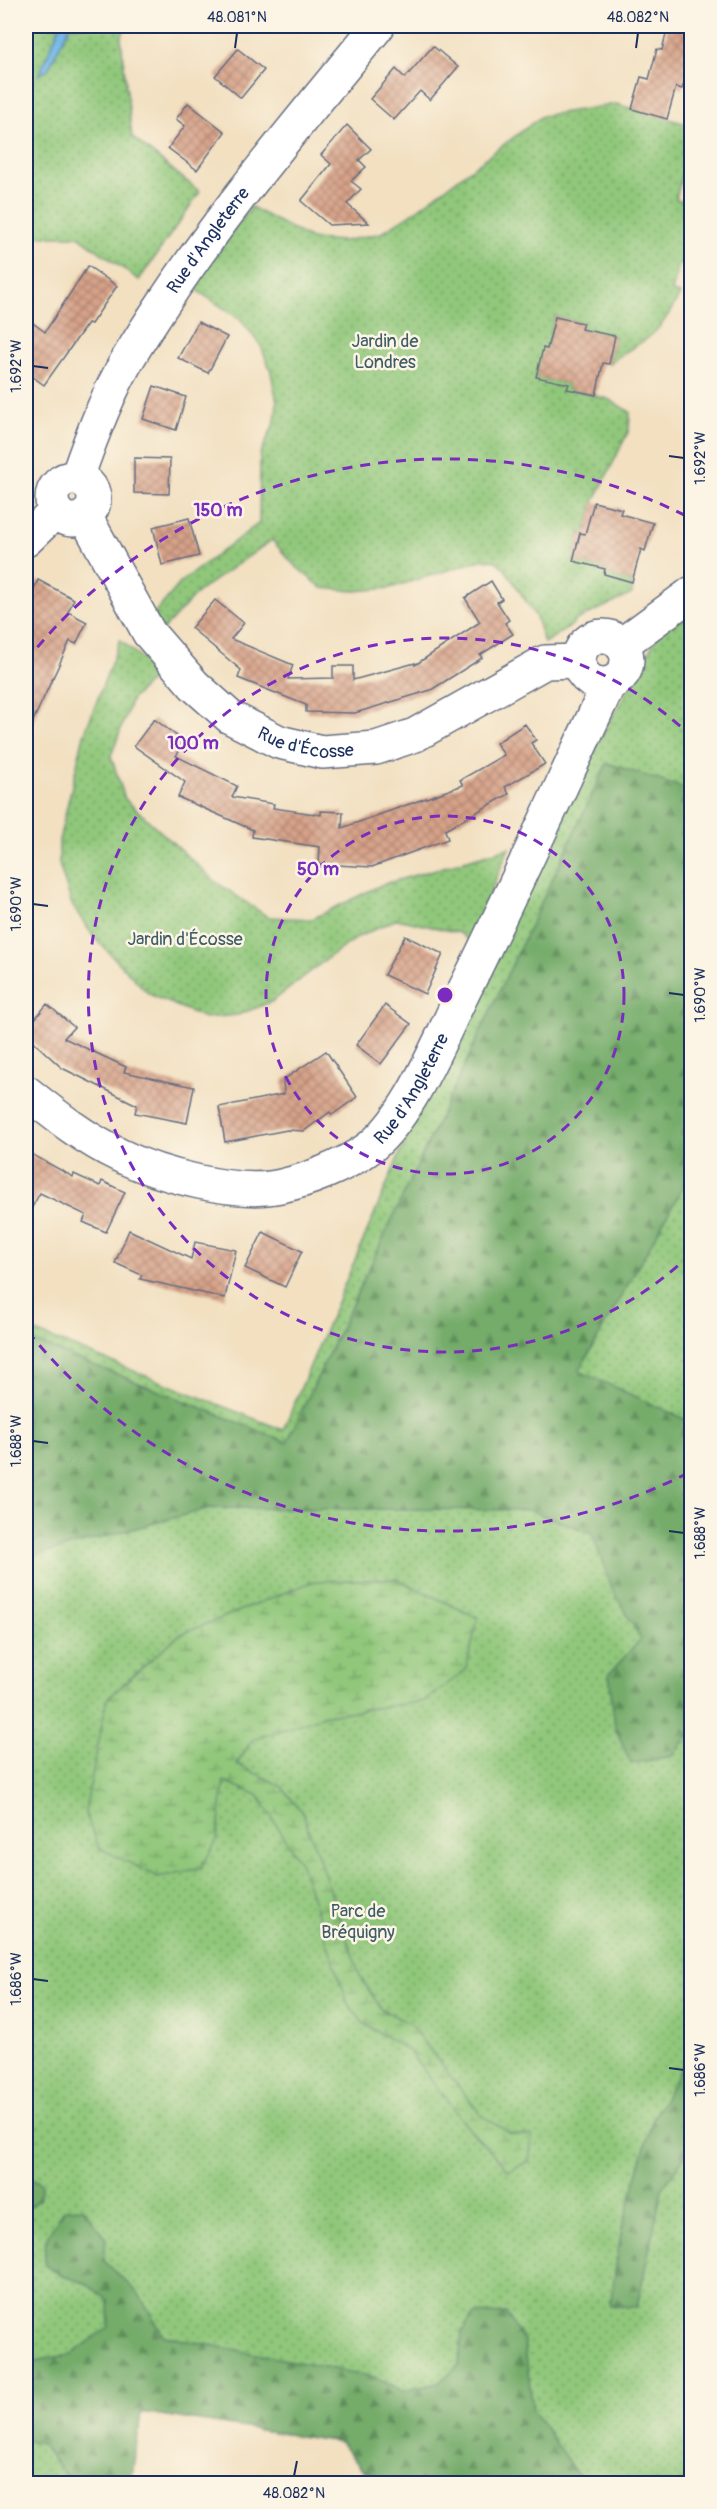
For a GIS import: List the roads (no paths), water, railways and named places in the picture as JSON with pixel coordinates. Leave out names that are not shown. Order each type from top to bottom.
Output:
[{"type":"street","name":"Rue d'Angleterre","points":[[71,514],[52,498],[57,485],[63,480],[77,478],[91,436],[128,358],[202,247],[378,26]]},
{"type":"street","points":[[26,540],[71,514]]},
{"type":"street","name":"Rue d'Écosse","points":[[71,514],[149,633],[194,685],[231,717],[279,742],[322,752],[376,748],[415,735],[546,662],[579,661]]},
{"type":"street","points":[[621,645],[692,593]]},
{"type":"street","points":[[604,636],[614,639],[621,645],[626,653],[627,663],[618,680],[609,684],[592,682],[580,669],[581,651],[595,638],[604,636]]},
{"type":"street","name":"Rue d'Angleterre","points":[[26,1092],[74,1129],[118,1155],[168,1176],[234,1188],[280,1187],[322,1173],[366,1151],[400,1116],[428,1065],[609,684]]},
{"type":"water","points":[[60,26],[70,26],[48,69],[39,75]]},
{"type":"park label","name":"Jardin de Londres","points":[[385,351]]},
{"type":"park label","name":"Jardin d'Écosse","points":[[185,939]]},
{"type":"park label","name":"Parc de Bréquigny","points":[[358,1921]]}]
